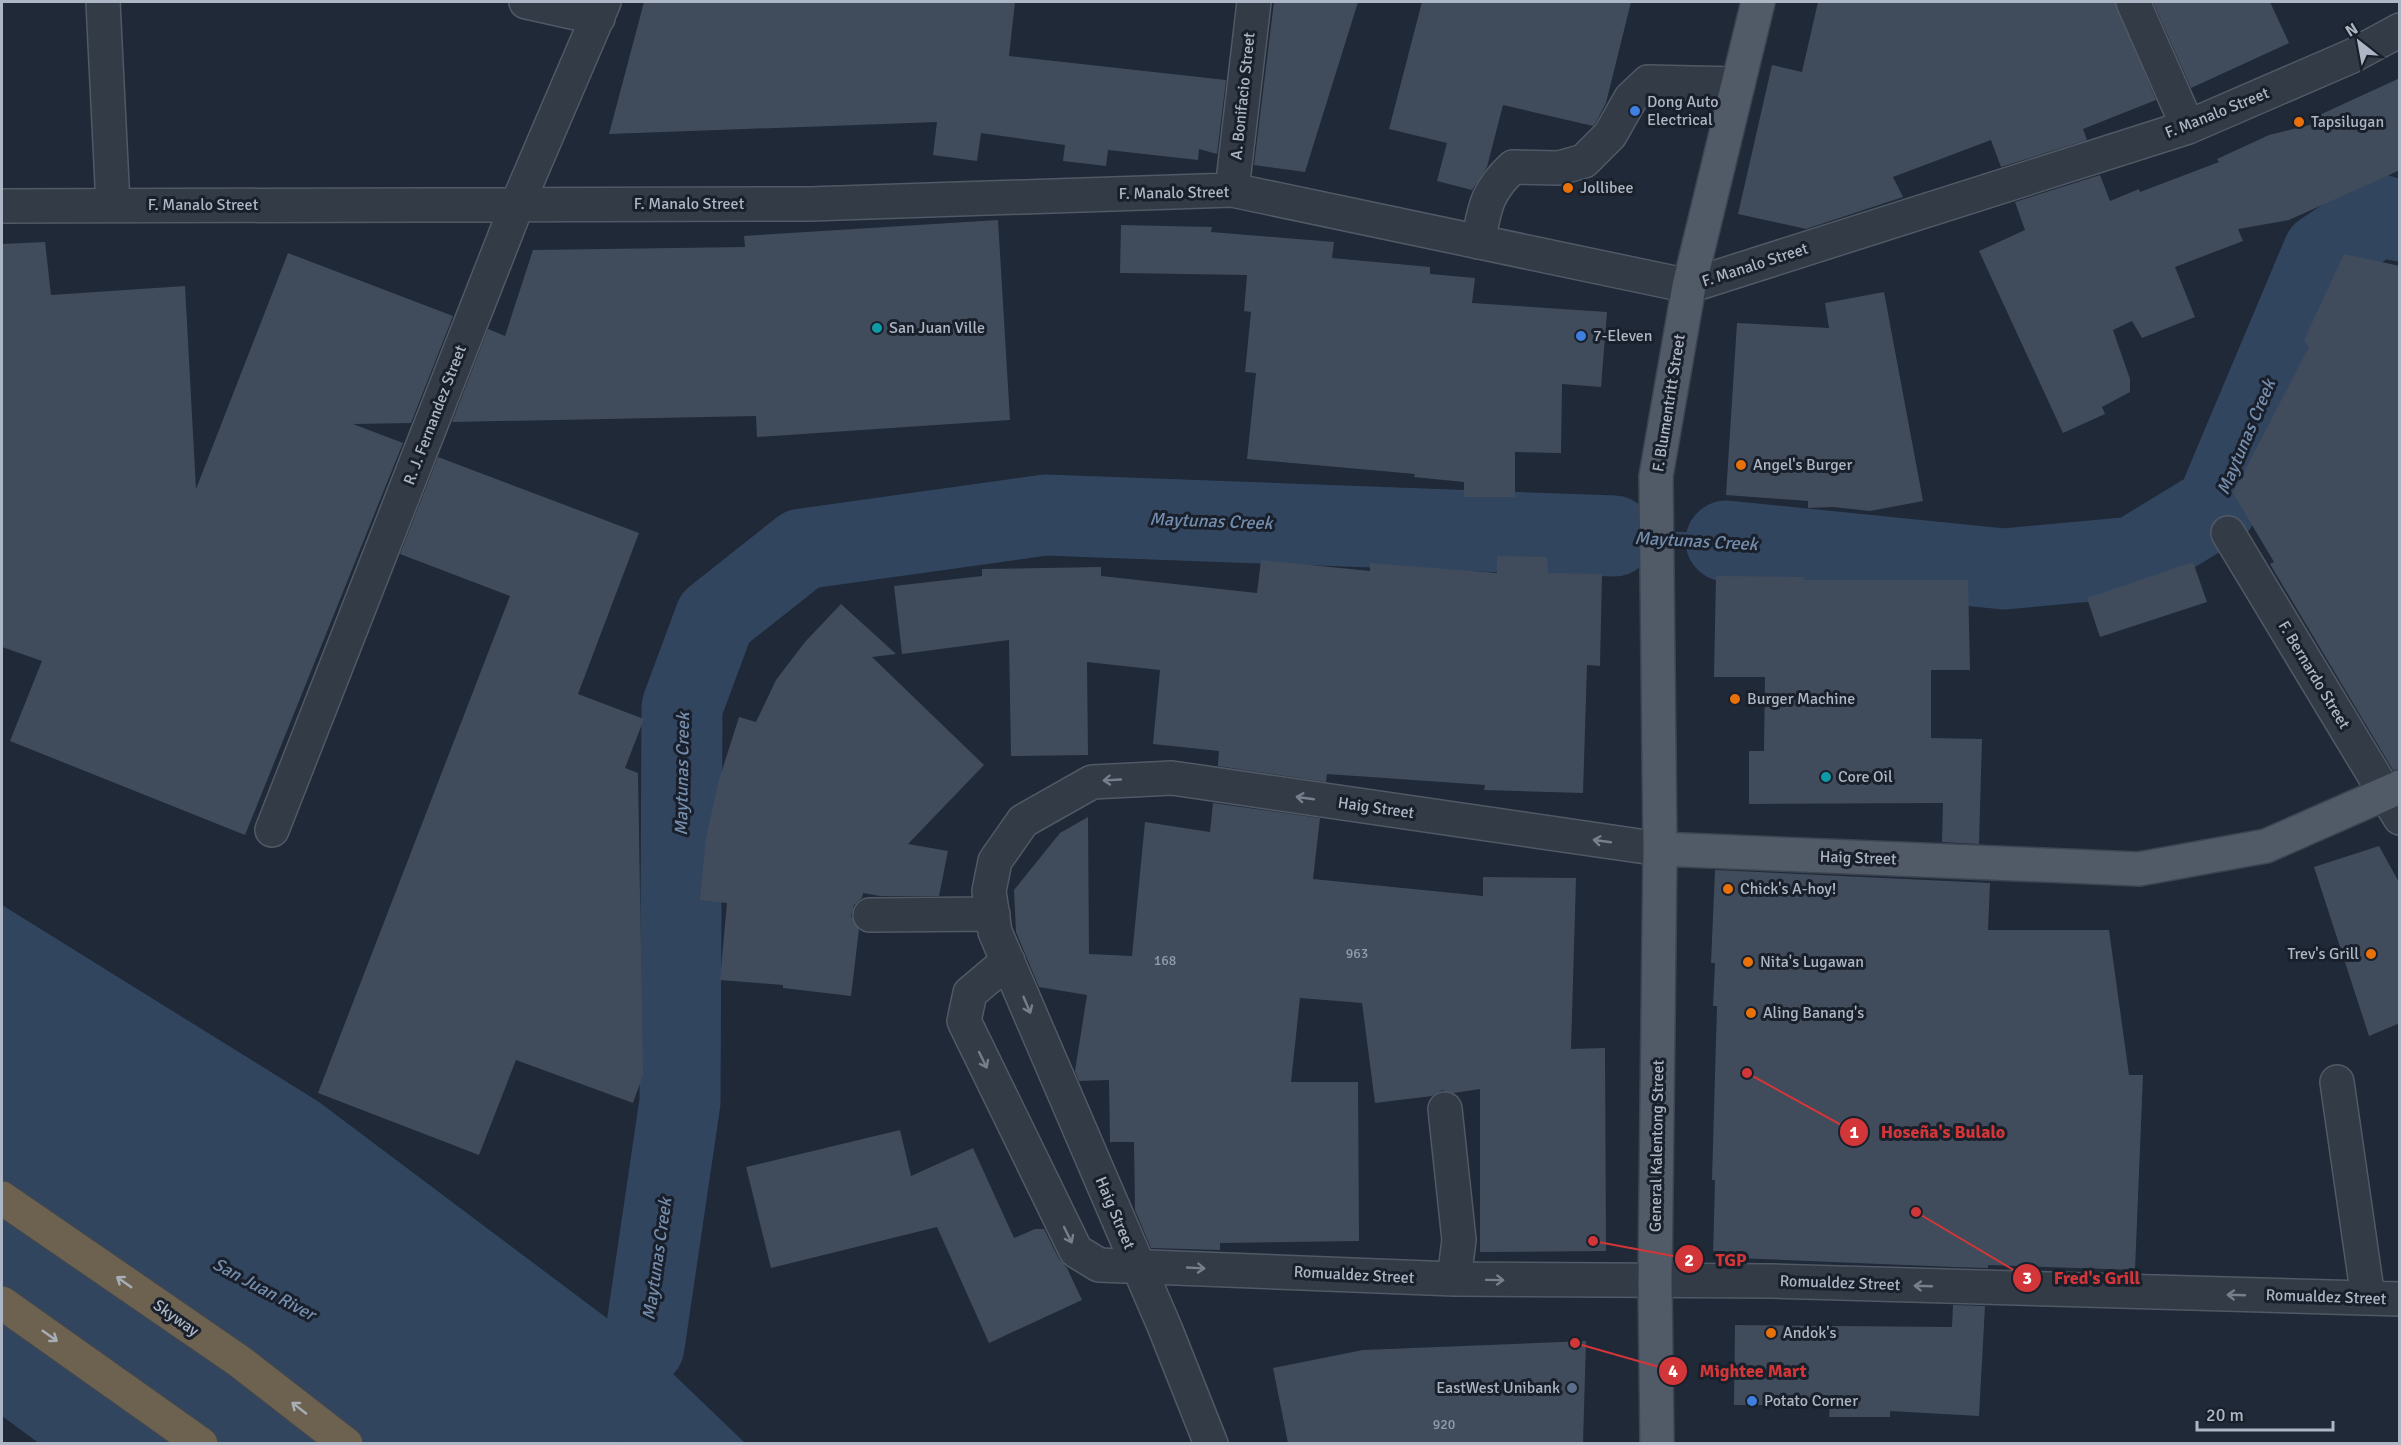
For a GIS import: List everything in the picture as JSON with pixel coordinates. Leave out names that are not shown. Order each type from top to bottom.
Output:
[{"type":"highway","name":"Skyway","points":[[2,1198],[239,1361],[346,1443]]},
{"type":"highway","points":[[2,1303],[201,1443]]},
{"type":"main road","name":"F. Blumentritt Street","points":[[1660,849],[1659,578],[1656,476],[1689,286],[1758,2]]},
{"type":"main road","name":"Haig Street","points":[[1660,849],[2139,869],[2266,846],[2395,800]]},
{"type":"main road","name":"General Kalentong Street","points":[[1657,1443],[1655,1282],[1660,849]]},
{"type":"street","points":[[103,2],[113,206]]},
{"type":"street","points":[[526,2],[601,10]]},
{"type":"street","name":"A. Bonifacio Street","points":[[1232,190],[1254,2]]},
{"type":"street","points":[[2133,2],[2188,128]]},
{"type":"street","name":"R. J. Fernandez Street","points":[[272,830],[517,205],[601,10]]},
{"type":"street","name":"F. Manalo Street","points":[[2,206],[810,204],[1232,190],[1689,286],[2188,128],[2352,57],[2400,30]]},
{"type":"street","points":[[1478,242],[1486,204],[1494,185],[1513,166],[1559,168],[1584,161],[1610,135],[1630,98],[1648,82],[1738,84]]},
{"type":"street","name":"F. Bernardo Street","points":[[2228,533],[2395,800]]},
{"type":"street","name":"Haig Street","points":[[1211,1443],[995,932],[989,891],[995,861],[1009,838],[1023,821],[1092,782],[1172,778],[1660,849]]},
{"type":"street","points":[[870,915],[993,914]]},
{"type":"street","name":"Romualdez Street","points":[[1008,961],[970,993],[964,1021],[1076,1251],[1099,1265],[1454,1279],[1772,1281],[2384,1299]]},
{"type":"street","points":[[2337,1082],[2384,1299]]},
{"type":"street","points":[[1446,1109],[1459,1240],[1454,1279]]},
{"type":"water","name":"San Juan River","points":[[2,905],[319,1102],[644,1346],[745,1443],[40,1444],[2,1416]]},
{"type":"building","points":[[644,2],[1015,2],[1009,56],[1226,80],[1217,154],[1199,149],[1198,160],[1108,150],[1106,166],[1063,161],[1065,145],[981,133],[977,161],[933,155],[937,122],[609,134]]},
{"type":"building","points":[[1274,2],[1358,2],[1305,172],[1254,165]]},
{"type":"building","points":[[1422,2],[1631,2],[1606,103],[1595,124],[1593,126],[1503,105],[1487,167],[1472,190],[1437,181],[1447,143],[1389,129]]},
{"type":"building","points":[[1818,2],[2115,2],[2156,100],[2083,129],[2087,140],[2001,167],[1991,140],[1893,177],[1903,197],[1806,229],[1738,214],[1772,65],[1802,72]]},
{"type":"building","points":[[2153,2],[2270,2],[2289,43],[2191,88]]},
{"type":"building","points":[[2400,78],[2400,170],[2289,220],[2238,229],[2243,241],[2175,267],[2195,317],[2142,338],[2132,321],[2113,330],[2130,379],[2130,392],[2102,407],[2105,414],[2063,433],[1979,251],[2025,230],[2015,202],[2100,175],[2110,201],[2139,189],[2140,192],[2219,162],[2217,159],[2269,135],[2318,123],[2315,117]]},
{"type":"building","points":[[998,220],[1010,420],[757,437],[756,416],[452,422],[488,329],[505,336],[533,250],[745,247],[744,236]]},
{"type":"building","points":[[1121,225],[1212,227],[1211,232],[1334,242],[1332,258],[1430,267],[1430,274],[1475,278],[1472,303],[1607,312],[1601,387],[1562,384],[1561,453],[1515,452],[1515,497],[1464,497],[1464,482],[1414,477],[1415,474],[1247,459],[1256,373],[1245,372],[1251,312],[1244,311],[1247,275],[1120,273]]},
{"type":"building","points":[[45,242],[51,295],[185,286],[196,489],[288,253],[453,316],[411,423],[353,424],[403,443],[245,835],[10,741],[42,661],[2,647],[2,244]]},
{"type":"building","points":[[2344,254],[2400,266],[2400,769],[2393,770],[2270,564],[2274,562],[2233,493],[2309,347],[2304,340]]},
{"type":"building","points":[[1884,292],[1923,501],[1870,511],[1833,507],[1808,508],[1808,501],[1726,495],[1737,323],[1829,328],[1825,303]]},
{"type":"building","points":[[438,457],[639,533],[578,694],[644,719],[625,768],[638,773],[643,1075],[633,1103],[516,1060],[479,1155],[318,1093],[510,596],[400,554]]},
{"type":"building","points":[[1497,556],[1547,557],[1548,573],[1602,574],[1600,666],[1587,665],[1583,793],[1484,790],[1485,785],[1327,774],[1326,782],[1218,766],[1219,751],[1153,744],[1160,670],[1087,662],[1088,755],[1011,756],[1009,640],[902,654],[894,586],[982,576],[982,569],[1101,567],[1101,576],[1257,593],[1261,560],[1370,571],[1370,563],[1497,573]]},
{"type":"building","points":[[2193,562],[2207,602],[2100,637],[2087,598]]},
{"type":"building","points":[[1716,576],[1804,577],[1804,580],[1968,580],[1970,670],[1931,670],[1931,738],[1982,739],[1979,844],[1942,842],[1943,803],[1749,804],[1749,751],[1764,751],[1765,677],[1714,677]]},
{"type":"building","points":[[841,604],[896,654],[872,657],[984,765],[908,844],[948,851],[939,896],[880,896],[863,893],[862,898],[854,905],[851,916],[859,929],[851,996],[783,988],[783,985],[720,980],[727,903],[700,900],[706,838],[719,780],[739,717],[756,722],[776,680],[805,642]]},
{"type":"building","points":[[1213,803],[1320,818],[1313,879],[1483,896],[1483,877],[1576,878],[1571,1049],[1605,1048],[1606,1251],[1480,1252],[1480,1089],[1454,1093],[1442,1090],[1432,1096],[1375,1103],[1362,1003],[1300,998],[1291,1082],[1358,1082],[1359,1241],[1220,1243],[1220,1250],[1151,1248],[1135,1210],[1134,1142],[1110,1142],[1109,1080],[1079,1081],[1075,1071],[1087,995],[1039,987],[1016,932],[1014,890],[1060,833],[1088,817],[1089,954],[1132,956],[1145,822],[1210,832]]},
{"type":"building","name":"Trev's Grill","points":[[2379,846],[2400,884],[2400,1023],[2369,1036],[2314,867]]},
{"type":"building","points":[[1715,870],[1990,883],[1988,930],[2109,930],[2129,1075],[2143,1075],[2135,1270],[1988,1265],[1988,1268],[1953,1267],[1713,1257],[1715,1180],[1712,1180],[1717,1006],[1713,1006],[1715,963],[1711,963]]},
{"type":"building","points":[[900,1130],[911,1176],[973,1148],[1014,1238],[1035,1229],[1044,1229],[1059,1259],[1067,1268],[1082,1300],[989,1343],[937,1227],[771,1268],[746,1167]]},
{"type":"building","points":[[1953,1305],[1985,1306],[1979,1416],[1890,1411],[1890,1417],[1829,1417],[1830,1405],[1734,1405],[1735,1325],[1952,1327]]},
{"type":"building","points":[[1586,1341],[1583,1443],[1288,1443],[1273,1368],[1363,1350]]},
{"type":"waterway","name":"Maytunas Creek","points":[[1726,541],[2004,569],[2134,557],[2216,507],[2323,253],[2380,215],[2400,221]]},
{"type":"waterway","name":"Maytunas Creek","points":[[561,1444],[644,1346],[680,1102],[682,707],[715,618],[802,549],[1045,515],[1614,536]]},
{"type":"waterway","name":"Maytunas Creek","points":[[1614,536],[1726,541]]},
{"type":"place","name":"Dong Auto Electrical","points":[[1635,111]]},
{"type":"place","name":"Tapsilugan","points":[[2299,122]]},
{"type":"place","name":"Jollibee","points":[[1568,188]]},
{"type":"place","name":"San Juan Ville","points":[[877,328]]},
{"type":"place","name":"7-Eleven","points":[[1581,336]]},
{"type":"place","name":"Angel's Burger","points":[[1741,465]]},
{"type":"place","name":"Burger Machine","points":[[1735,699]]},
{"type":"place","name":"Core Oil","points":[[1826,777]]},
{"type":"place","name":"Chick's A-hoy!","points":[[1728,889]]},
{"type":"place","name":"Trev's Grill","points":[[2371,954]]},
{"type":"place","name":"Nita's Lugawan","points":[[1748,962]]},
{"type":"place","name":"Aling Banang's","points":[[1751,1013]]},
{"type":"place","name":"Hoseña's Bulalo","points":[[1747,1073]]},
{"type":"place","name":"Fred's Grill","points":[[1916,1212]]},
{"type":"place","name":"TGP","points":[[1593,1241]]},
{"type":"place","name":"Andok's","points":[[1771,1333]]},
{"type":"place","name":"Mightee Mart","points":[[1575,1343]]},
{"type":"place","name":"EastWest Unibank","points":[[1572,1388]]},
{"type":"place","name":"Potato Corner","points":[[1752,1401]]}]
